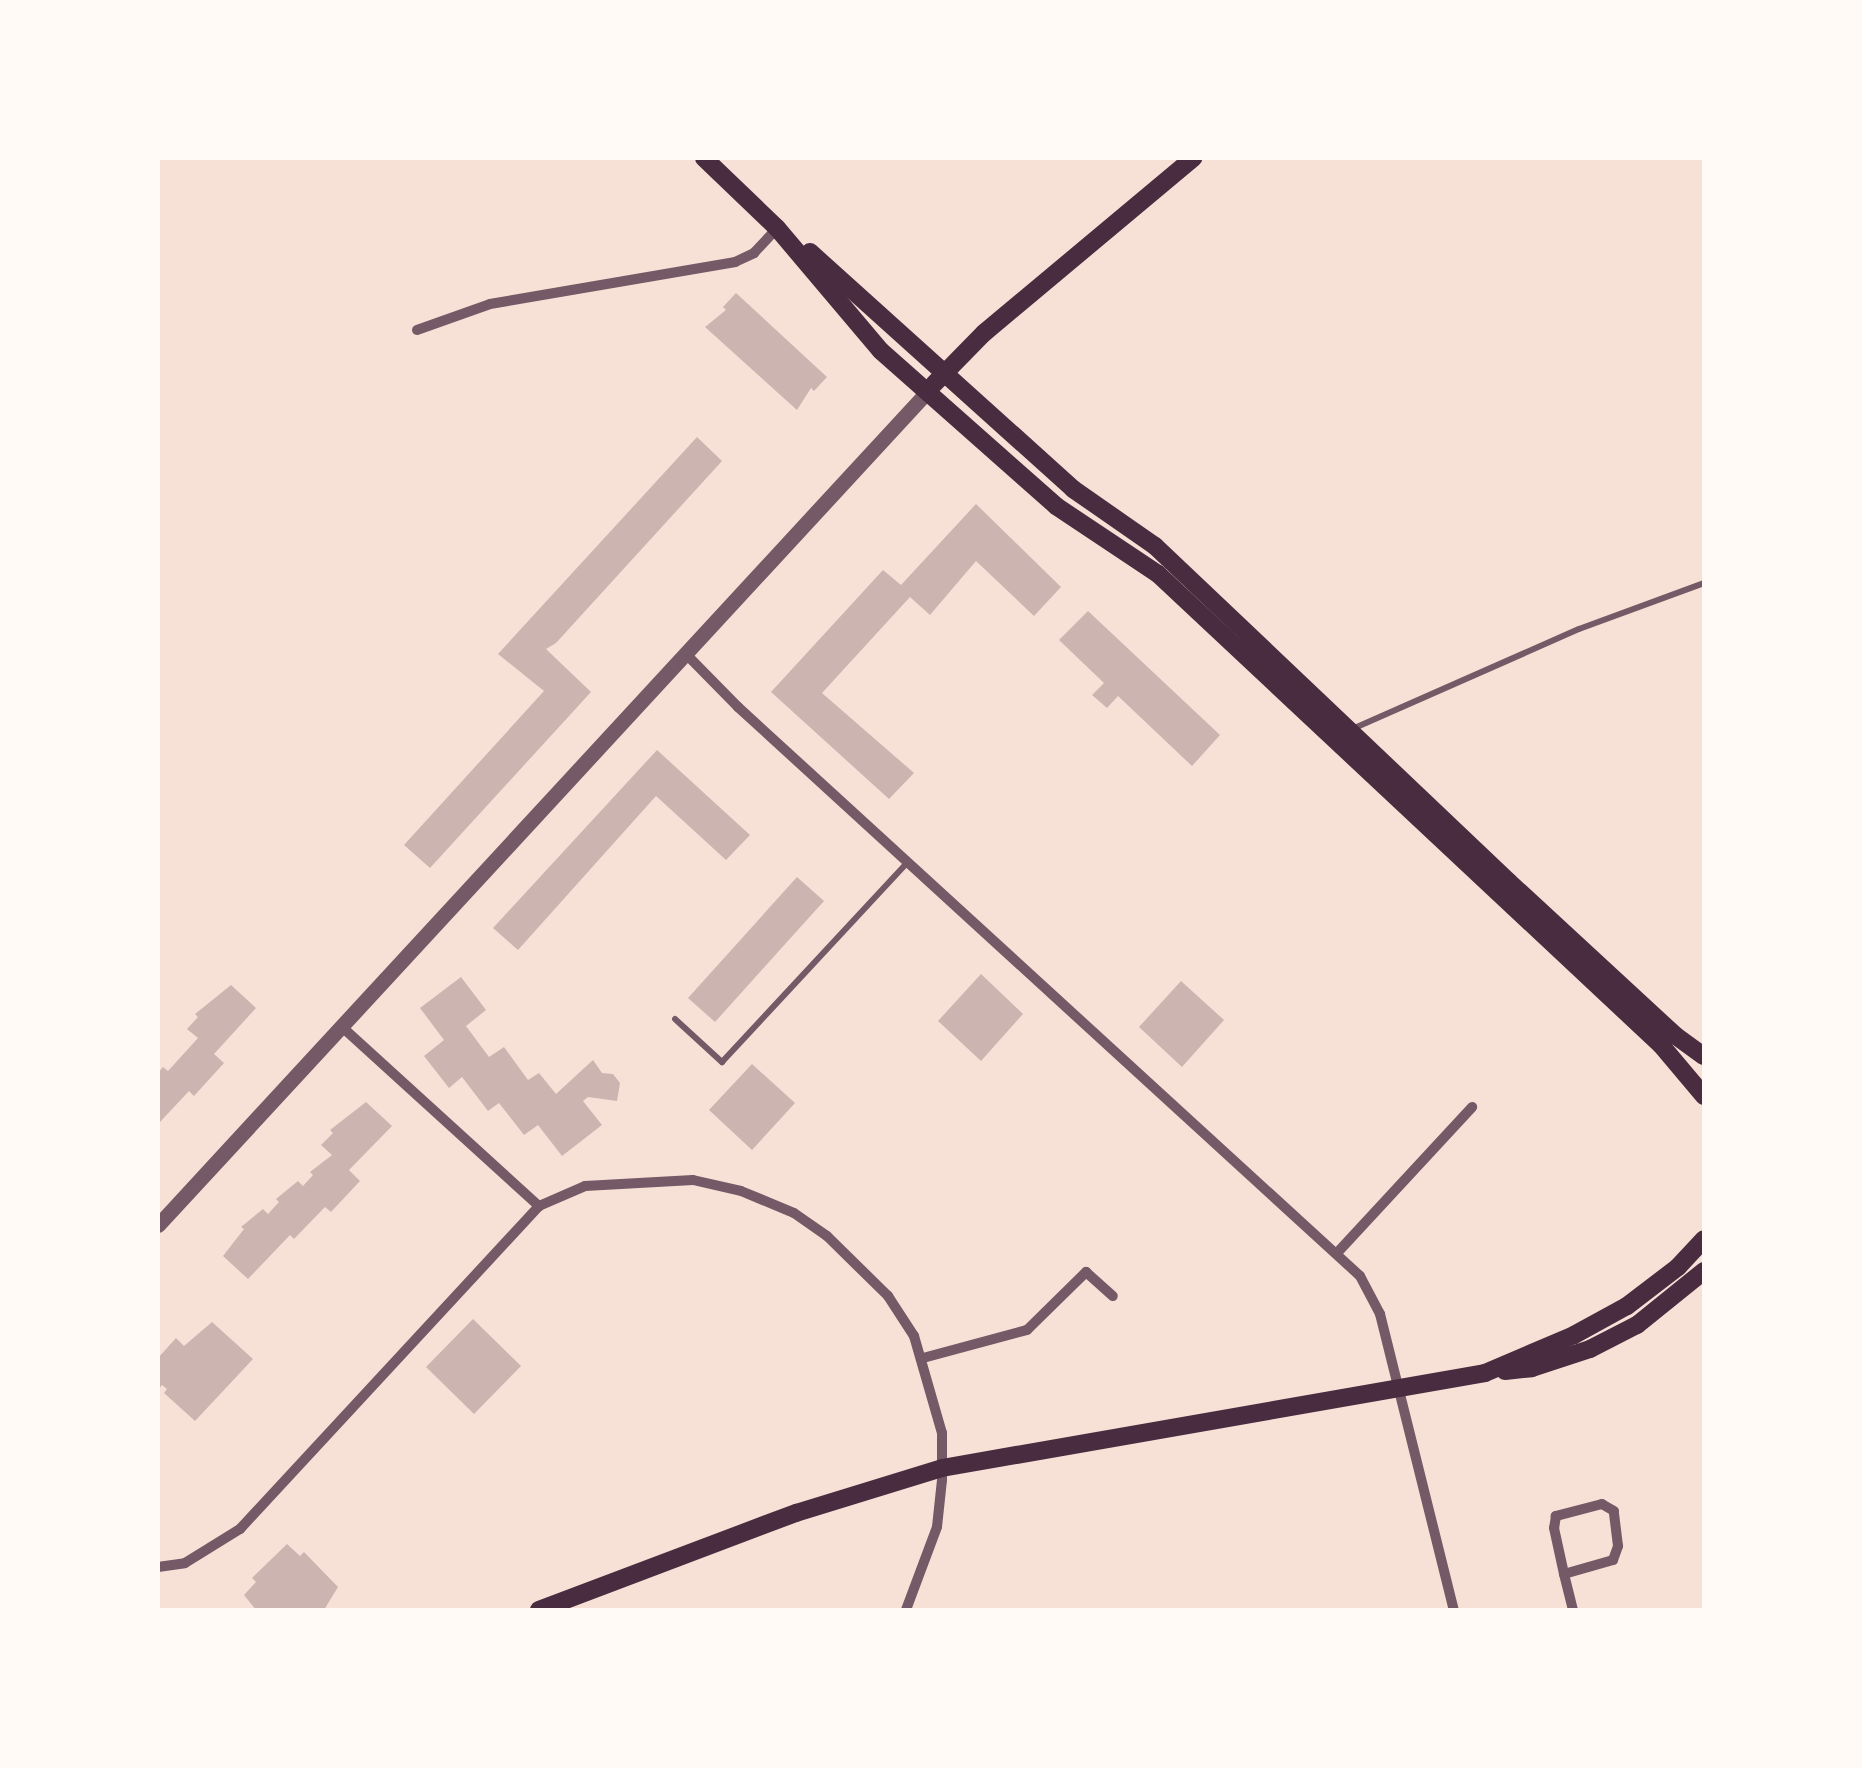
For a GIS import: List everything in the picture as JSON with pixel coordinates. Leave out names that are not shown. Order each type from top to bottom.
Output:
[{"type":"main road","points":[[704,158],[942,375],[979,400],[1073,489],[1155,546],[1676,1036],[1704,1056]]},
{"type":"main road","points":[[927,392],[984,333],[1194,158]]},
{"type":"main road","points":[[778,228],[857,328],[1056,506],[1158,574],[1684,1070],[1704,1096]]},
{"type":"main road","points":[[1684,1070],[1704,1081]]},
{"type":"main road","points":[[1484,1373],[1574,1336],[1627,1306],[1678,1267],[1704,1238]]},
{"type":"main road","points":[[539,1610],[796,1513],[942,1468],[1022,1451],[1532,1368],[1590,1349],[1637,1325],[1704,1271]]},
{"type":"street","points":[[418,330],[490,304],[735,262],[754,253],[778,228]]},
{"type":"street","points":[[158,1225],[927,392]]},
{"type":"street","points":[[685,653],[1360,1276],[1380,1314],[1454,1610]]},
{"type":"street","points":[[341,1026],[539,1206]]},
{"type":"street","points":[[1337,1253],[1472,1108]]},
{"type":"street","points":[[158,1567],[185,1563],[240,1529],[539,1206],[585,1186],[694,1180],[741,1191],[794,1213],[858,1262],[888,1296],[914,1336],[942,1432],[942,1468],[937,1527],[906,1610]]},
{"type":"street","points":[[923,1358],[1026,1330],[1086,1272],[1113,1296]]},
{"type":"street","points":[[1564,1574],[1613,1560],[1618,1546],[1614,1510],[1602,1504],[1556,1516],[1554,1528],[1564,1574],[1574,1610]]},
{"type":"lane","points":[[1350,730],[1579,629],[1704,583]]},
{"type":"lane","points":[[675,1019],[722,1062],[908,862]]},
{"type":"building","points":[[736,293],[827,377],[814,391],[811,388],[797,410],[705,327],[726,310],[723,307]]},
{"type":"building","points":[[697,437],[722,461],[556,643],[546,649],[591,692],[430,868],[404,845],[544,691],[498,654]]},
{"type":"building","points":[[976,504],[1061,587],[1034,616],[976,561],[930,615],[910,597],[822,693],[914,773],[889,799],[771,692],[883,570],[901,585]]},
{"type":"building","points":[[1088,611],[1220,735],[1192,766],[1118,696],[1107,708],[1092,695],[1104,683],[1059,640]]},
{"type":"building","points":[[657,750],[750,835],[726,860],[656,796],[518,950],[493,928]]},
{"type":"building","points":[[797,877],[824,901],[715,1022],[688,998]]},
{"type":"building","points":[[981,974],[1023,1014],[981,1061],[938,1021]]},
{"type":"building","points":[[461,977],[486,1010],[466,1026],[489,1057],[504,1047],[528,1080],[539,1073],[556,1094],[593,1060],[602,1073],[613,1074],[620,1083],[617,1101],[588,1097],[583,1101],[602,1125],[562,1156],[538,1125],[524,1135],[499,1103],[488,1111],[462,1077],[449,1088],[424,1056],[444,1040],[420,1008]]},
{"type":"building","points":[[1181,981],[1224,1020],[1182,1067],[1139,1027]]},
{"type":"building","points":[[231,985],[256,1008],[214,1054],[224,1063],[194,1096],[189,1091],[160,1122],[158,1073],[163,1067],[168,1071],[198,1038],[187,1029],[198,1017],[195,1014]]},
{"type":"building","points":[[752,1064],[795,1103],[752,1150],[709,1110]]},
{"type":"building","points":[[366,1102],[392,1126],[349,1170],[360,1181],[331,1212],[325,1207],[294,1239],[290,1235],[248,1279],[223,1256],[244,1229],[241,1227],[263,1209],[268,1214],[279,1202],[276,1199],[298,1181],[303,1186],[313,1175],[310,1172],[332,1155],[321,1145],[333,1133],[330,1130]]},
{"type":"building","points":[[473,1319],[521,1366],[474,1414],[426,1367]]},
{"type":"building","points":[[212,1322],[253,1359],[195,1421],[164,1393],[167,1389],[162,1385],[158,1390],[158,1358],[176,1338],[184,1346]]},
{"type":"building","points":[[287,1544],[300,1556],[304,1552],[338,1587],[324,1610],[256,1610],[244,1595],[256,1582],[252,1578]]}]
